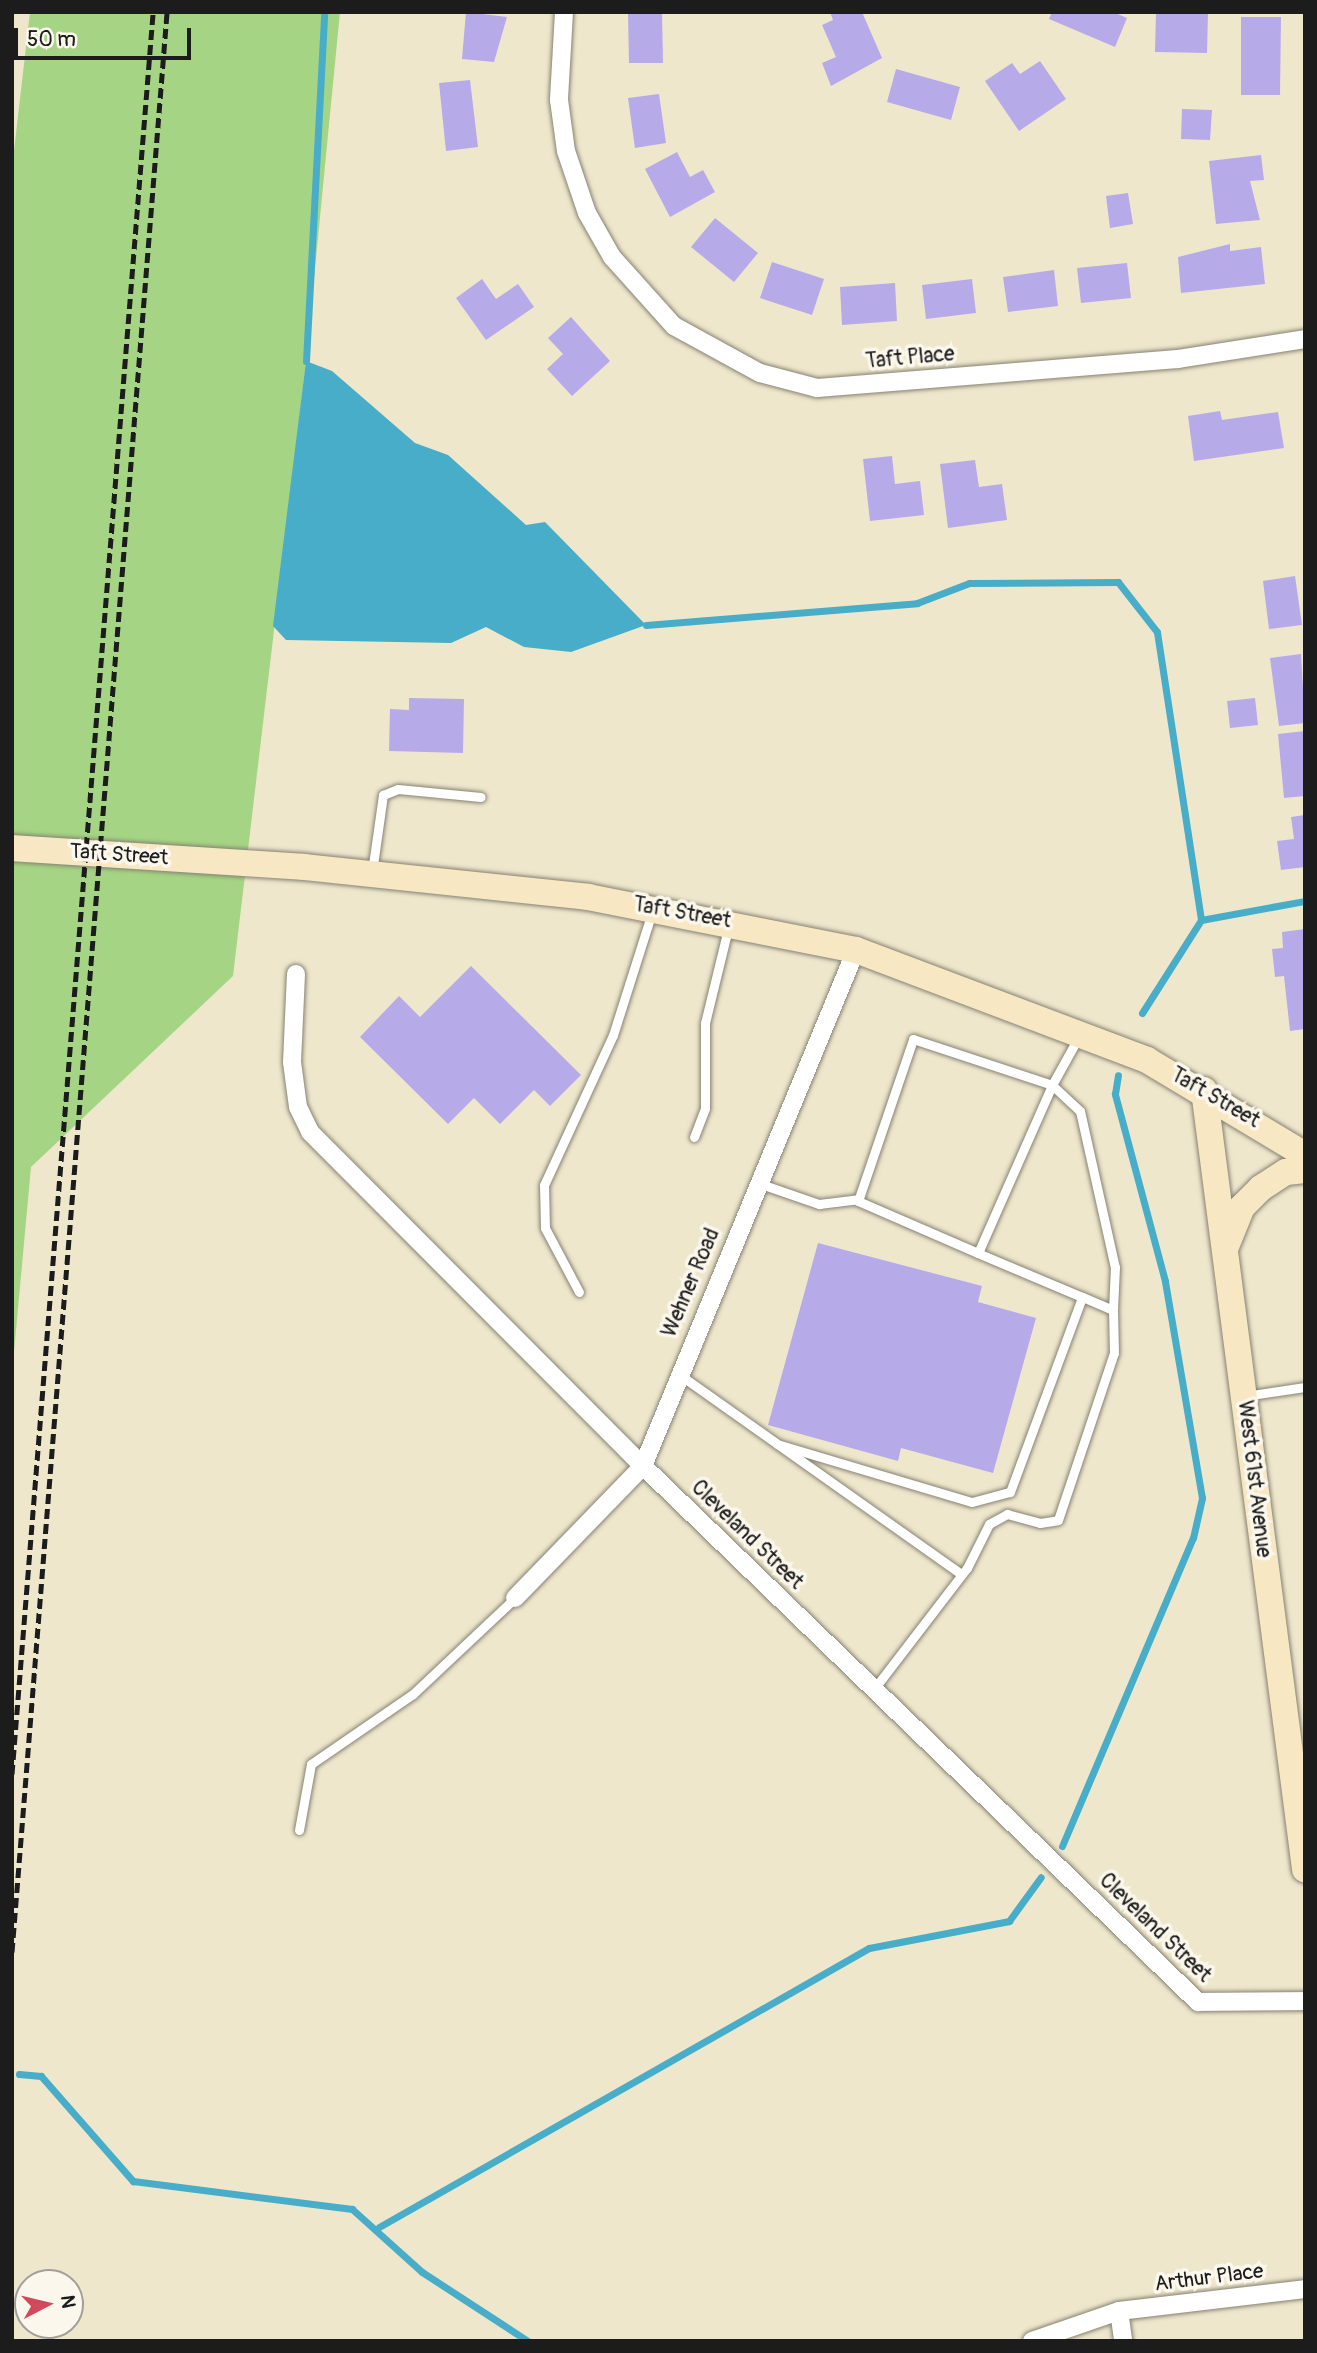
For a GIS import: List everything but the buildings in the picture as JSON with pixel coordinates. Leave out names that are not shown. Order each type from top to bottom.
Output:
[{"type":"main road","name":"Taft Street","points":[[12,848],[372,874],[654,907],[730,920],[856,950],[1080,1033],[1204,1090],[1305,1155]]},
{"type":"main road","name":"West 61st Avenue","points":[[1204,1090],[1305,1869]]},
{"type":"main road","points":[[1224,1250],[1242,1208],[1261,1188],[1286,1172],[1305,1171]]},
{"type":"street","name":"Taft Place","points":[[564,12],[559,100],[566,152],[587,213],[612,257],[674,326],[760,373],[817,388],[1178,359],[1305,339]]},
{"type":"street","name":"Wehner Road","points":[[515,1598],[643,1466],[678,1373],[856,950]]},
{"type":"street","name":"Cleveland Street","points":[[296,974],[292,1062],[298,1107],[310,1132],[643,1466],[1198,2002],[1305,2001]]},
{"type":"street","name":"Arthur Place","points":[[1032,2341],[1119,2311],[1305,2290]]},
{"type":"street","points":[[1119,2311],[1123,2341]]},
{"type":"lane","points":[[372,874],[383,795],[398,789],[481,797]]},
{"type":"lane","points":[[579,1292],[545,1228],[544,1185],[613,1035],[654,907]]},
{"type":"lane","points":[[694,1137],[705,1108],[705,1023],[730,920]]},
{"type":"lane","points":[[978,1253],[1052,1085],[1080,1033]]},
{"type":"lane","points":[[858,1199],[913,1040],[1052,1085],[1080,1111],[1115,1267],[1112,1310],[1114,1353],[1058,1520],[1040,1523],[1007,1514],[989,1524],[961,1574],[874,1689]]},
{"type":"lane","points":[[758,1183],[819,1205],[858,1199],[1112,1310]]},
{"type":"lane","points":[[777,1444],[972,1502],[1010,1492],[1082,1297]]},
{"type":"lane","points":[[678,1373],[961,1574]]},
{"type":"lane","points":[[1243,1396],[1305,1387]]},
{"type":"lane","points":[[299,1830],[311,1764],[413,1694],[515,1598]]},
{"type":"green space","points":[[30,12],[340,12],[306,361],[233,976],[31,1167],[12,1374],[12,168]]},
{"type":"water","points":[[306,361],[332,371],[415,443],[448,455],[526,525],[545,522],[646,625],[571,652],[524,647],[486,627],[451,643],[286,640],[273,626]]},
{"type":"waterway","points":[[306,361],[324,12]]},
{"type":"waterway","points":[[646,625],[917,603],[969,583],[1118,582],[1157,632],[1201,920]]},
{"type":"waterway","points":[[1142,1013],[1201,920],[1305,901]]},
{"type":"waterway","points":[[1062,1846],[1193,1538],[1202,1498],[1165,1281],[1115,1094],[1118,1075]]},
{"type":"waterway","points":[[379,2227],[869,1948],[1009,1921],[1041,1877]]},
{"type":"waterway","points":[[19,2074],[41,2076],[133,2181],[352,2209],[422,2272],[528,2341]]},
{"type":"railway","points":[[12,1774],[153,12]]},
{"type":"railway","points":[[12,1952],[167,12]]}]
